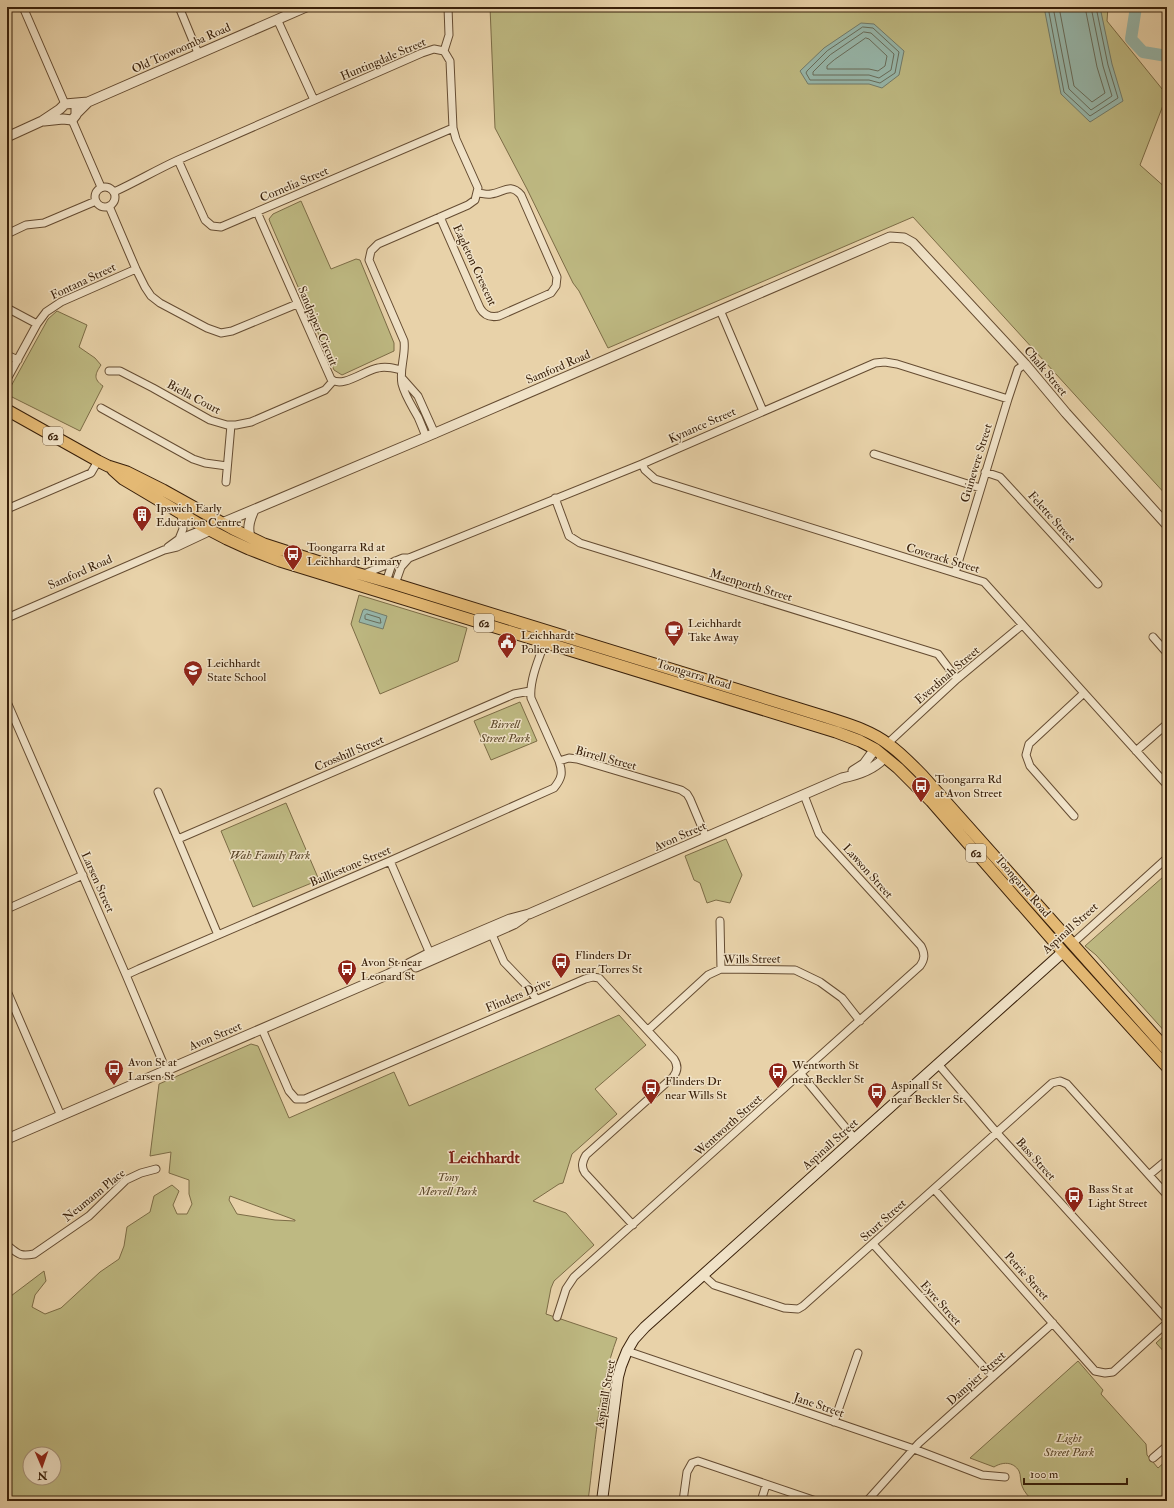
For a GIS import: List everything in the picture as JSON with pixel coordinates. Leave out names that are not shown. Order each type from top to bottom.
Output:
[{"type":"main road","name":"Toongarra Road","points":[[7,409],[103,464],[123,479],[208,529],[249,549],[268,556],[389,586],[860,741],[885,757],[931,801],[1063,952],[1167,1066]]},
{"type":"main road","name":"Toongarra Road","points":[[103,464],[127,472],[250,537],[291,554],[362,575],[389,586]]},
{"type":"main road","name":"Samford Road","points":[[208,529],[222,523]]},
{"type":"main road","name":"Toongarra Road","points":[[546,637],[832,719],[866,731],[888,744],[904,758],[949,804],[1167,1050]]},
{"type":"main road","points":[[875,750],[888,744]]},
{"type":"main road","points":[[885,757],[888,744]]},
{"type":"main road","name":"Aspinall Street","points":[[602,1501],[618,1377],[627,1351],[634,1339],[645,1327],[1072,944]]},
{"type":"street","points":[[23,7],[65,105],[60,115],[70,117]]},
{"type":"street","points":[[179,7],[198,53]]},
{"type":"street","name":"Old Toowoomba Road","points":[[42,121],[70,117],[88,102],[306,7]]},
{"type":"street","points":[[444,51],[449,35],[448,7]]},
{"type":"street","points":[[277,19],[314,100]]},
{"type":"street","name":"Huntingdale Street","points":[[114,192],[138,182],[155,170],[430,50],[437,49],[444,51],[450,61],[453,128],[456,139],[477,186],[478,193]]},
{"type":"street","name":"Old Toowoomba Road","points":[[7,137],[42,121],[65,105],[88,102]]},
{"type":"street","points":[[65,105],[76,108],[70,117]]},
{"type":"street","points":[[70,117],[101,187]]},
{"type":"street","name":"Cornelia Street","points":[[178,160],[203,218],[214,227],[220,227],[453,128]]},
{"type":"street","points":[[101,187],[110,188],[114,192],[114,202],[109,206],[100,205],[96,201],[96,191],[101,187]]},
{"type":"street","name":"Eagleton Crescent","points":[[440,217],[484,314],[492,317],[499,316],[551,293],[556,286],[557,277],[521,195],[517,191],[508,189],[491,194],[478,193]]},
{"type":"street","points":[[430,436],[409,402],[402,385],[401,370],[404,341],[370,264],[370,254],[378,244],[471,204],[475,200],[478,193]]},
{"type":"street","points":[[7,234],[26,225],[44,223],[96,201]]},
{"type":"street","points":[[109,206],[147,292],[155,299],[207,328],[217,332],[227,333],[297,304]]},
{"type":"street","name":"Sandpiper Circuit","points":[[257,212],[327,374],[333,381],[342,382],[378,368],[387,367],[401,370]]},
{"type":"street","name":"Samford Road","points":[[222,523],[430,436],[890,237],[904,238]]},
{"type":"street","name":"Chalk Street","points":[[904,238],[913,243],[1025,364],[1066,413],[1167,525]]},
{"type":"street","name":"Fontana Street","points":[[7,379],[37,324],[46,312],[53,306],[136,269]]},
{"type":"street","points":[[7,308],[37,324]]},
{"type":"street","points":[[720,310],[763,411]]},
{"type":"street","points":[[7,355],[18,360]]},
{"type":"street","name":"Kynance Street","points":[[362,575],[396,561],[409,558],[642,464],[875,363],[885,362],[897,364],[1008,399]]},
{"type":"street","name":"Guinevere Street","points":[[955,573],[1018,369],[1025,364]]},
{"type":"street","name":"Biella Court","points":[[109,371],[120,372],[153,388],[213,421],[231,425],[248,423],[268,415],[325,390],[333,381]]},
{"type":"street","points":[[402,378],[418,396],[430,436]]},
{"type":"street","points":[[101,408],[193,459],[205,464],[227,466]]},
{"type":"street","points":[[226,482],[231,425]]},
{"type":"street","points":[[874,454],[980,488]]},
{"type":"street","points":[[7,509],[91,472],[103,464]]},
{"type":"street","name":"Coverack Street","points":[[642,464],[645,470],[655,479],[984,582],[1167,785]]},
{"type":"street","name":"Felette Street","points":[[985,472],[1000,477],[1098,584]]},
{"type":"street","name":"Maenporth Street","points":[[555,498],[569,536],[580,543],[938,654],[957,679]]},
{"type":"street","points":[[250,537],[248,533],[250,520],[254,510]]},
{"type":"street","points":[[180,539],[183,530],[181,513]]},
{"type":"street","name":"Samford Road","points":[[164,550],[180,539],[208,529]]},
{"type":"street","name":"Samford Road","points":[[7,618],[164,550],[177,547],[208,529]]},
{"type":"street","points":[[389,586],[401,567],[409,558]]},
{"type":"street","points":[[389,586],[391,567],[396,561]]},
{"type":"street","name":"Everdinah Street","points":[[888,744],[957,679],[1022,625]]},
{"type":"street","points":[[530,691],[546,637]]},
{"type":"street","points":[[1153,637],[1167,653]]},
{"type":"street","name":"Birrell Street","points":[[530,691],[531,698],[559,760],[569,758],[577,759],[681,790],[687,794],[690,799],[706,837]]},
{"type":"street","name":"Crosshill Street","points":[[178,839],[514,694],[530,691]]},
{"type":"street","points":[[1074,816],[1030,766],[1026,755],[1029,744],[1084,693]]},
{"type":"street","name":"Larsen Street","points":[[7,702],[166,1070]]},
{"type":"street","points":[[1136,751],[1167,724]]},
{"type":"street","name":"Avon Street","points":[[7,1139],[389,974],[415,967],[431,956],[491,931],[514,924],[529,914],[842,778],[864,764],[875,750]]},
{"type":"street","name":"Avon Street","points":[[842,778],[853,776],[870,769],[885,757]]},
{"type":"street","name":"Bailliestone Street","points":[[126,975],[390,861],[554,788],[560,780],[562,771],[559,760]]},
{"type":"street","points":[[158,792],[218,935]]},
{"type":"street","name":"Lawson Street","points":[[804,795],[819,834],[921,946],[924,956]]},
{"type":"street","name":"Aspinall Street","points":[[1072,944],[1167,858]]},
{"type":"street","points":[[390,861],[431,956]]},
{"type":"street","points":[[7,909],[83,875]]},
{"type":"street","points":[[720,921],[721,969]]},
{"type":"street","points":[[491,931],[504,962],[529,988],[536,999]]},
{"type":"street","name":"Wentworth Street","points":[[557,1316],[566,1289],[574,1277],[920,966],[924,956]]},
{"type":"street","name":"Wills Street","points":[[648,1030],[708,976],[721,969],[795,970],[820,982],[842,998],[860,1021]]},
{"type":"street","name":"Flinders Drive","points":[[262,1029],[289,1091],[296,1099],[305,1099],[536,999],[589,977],[596,977],[604,982],[648,1030],[676,1062],[677,1068],[675,1074],[586,1155],[582,1163],[585,1174],[633,1225]]},
{"type":"street","points":[[7,991],[61,1116]]},
{"type":"street","name":"Bass Street","points":[[938,1064],[997,1133],[1167,1321]]},
{"type":"street","points":[[801,1074],[855,1139]]},
{"type":"street","name":"Sturt Street","points":[[703,1275],[714,1285],[784,1308],[798,1309],[873,1244],[1052,1083],[1060,1081],[1067,1084],[1149,1175]]},
{"type":"street","points":[[1167,1160],[1149,1175],[1167,1195]]},
{"type":"street","name":"Neumann Place","points":[[7,1245],[16,1253],[24,1256],[34,1254],[89,1216],[126,1180],[141,1173],[156,1169]]},
{"type":"street","name":"Petrie Street","points":[[934,1189],[1095,1371],[1105,1373],[1113,1372],[1167,1321]]},
{"type":"street","name":"Eyre Street","points":[[873,1244],[993,1377]]},
{"type":"street","name":"Dampier Street","points":[[867,1501],[914,1449],[1053,1323]]},
{"type":"street","name":"Jane Street","points":[[627,1351],[914,1449],[982,1475],[1005,1478]]},
{"type":"street","points":[[834,1422],[858,1353]]},
{"type":"street","points":[[1153,1458],[1167,1446]]},
{"type":"street","points":[[682,1501],[687,1472],[692,1463],[698,1462],[816,1501]]},
{"type":"street","points":[[761,1501],[766,1484]]},
{"type":"green space","points":[[490,7],[1108,7],[1107,21],[1167,95],[1140,165],[1167,189],[1167,496],[913,217],[608,348],[579,291],[573,283],[495,128]]},
{"type":"green space","points":[[301,201],[331,269],[356,259],[360,260],[394,343],[394,351],[342,375],[334,370],[269,219],[273,214]]},
{"type":"green space","points":[[57,311],[87,325],[79,347],[95,358],[101,365],[97,371],[96,379],[103,386],[80,431],[10,396],[10,388],[48,319]]},
{"type":"green space","points":[[359,595],[467,628],[458,661],[380,694],[351,624]]},
{"type":"green space","name":"Birrell Street Park","points":[[520,702],[537,741],[491,760],[474,721]]},
{"type":"green space","name":"Wah Family Park","points":[[286,803],[319,880],[253,907],[221,831]]},
{"type":"green space","points":[[726,839],[742,875],[730,903],[716,900],[707,903],[700,883],[694,880],[685,856]]},
{"type":"green space","points":[[1163,877],[1167,881],[1167,1034],[1096,955],[1085,946]]},
{"type":"green space","name":"Tony Merrell Park","points":[[619,1015],[646,1045],[595,1089],[617,1114],[572,1154],[563,1183],[559,1184],[533,1201],[566,1213],[594,1245],[554,1281],[551,1288],[546,1314],[617,1338],[605,1378],[601,1398],[588,1501],[7,1501],[7,1299],[44,1271],[46,1281],[35,1295],[32,1307],[45,1314],[61,1308],[100,1272],[119,1259],[124,1246],[127,1227],[150,1212],[154,1196],[172,1185],[179,1191],[173,1205],[177,1214],[187,1214],[192,1204],[189,1194],[189,1180],[169,1173],[171,1152],[150,1156],[159,1084],[251,1044],[258,1046],[289,1118],[394,1072],[409,1106]],"holes":[[[230,1196],[295,1220],[275,1220],[237,1214],[229,1200]]]},
{"type":"green space","points":[[1167,1333],[1167,1355],[1156,1343]]},
{"type":"green space","name":"Light Street Park","points":[[1078,1361],[1103,1390],[1101,1394],[1146,1444],[1147,1455],[1158,1468],[1167,1460],[1167,1501],[1033,1501],[1024,1490],[1021,1484],[1019,1471],[1014,1465],[1004,1463],[994,1467],[970,1458]]},
{"type":"water","points":[[1044,7],[1100,7],[1112,64],[1123,101],[1090,122],[1061,94]]},
{"type":"water","points":[[861,23],[874,24],[904,51],[899,75],[882,88],[869,84],[808,84],[800,71],[824,48]]},
{"type":"water","points":[[365,609],[387,616],[383,629],[359,622],[363,610]]},
{"type":"waterway","points":[[1136,7],[1131,39],[1143,52],[1167,56]]},
{"type":"place","name":"Ipswich Early Education Centre","points":[[142,532]]},
{"type":"place","name":"Toongarra Rd at Leichhardt Primary","points":[[293,571]]},
{"type":"place","name":"Leichhardt Take Away","points":[[674,647]]},
{"type":"place","name":"Leichhardt Police Beat","points":[[507,659]]},
{"type":"place","name":"Leichhardt State School","points":[[193,687]]},
{"type":"place","name":"Toongarra Rd at Avon Street","points":[[921,803]]},
{"type":"place","name":"Flinders Dr near Torres St","points":[[561,979]]},
{"type":"place","name":"Avon St near Leonard St","points":[[347,986]]},
{"type":"place","name":"Avon St at Larsen St","points":[[114,1086]]},
{"type":"place","name":"Wentworth St near Beckler St","points":[[778,1089]]},
{"type":"place","name":"Flinders Dr near Wills St","points":[[651,1105]]},
{"type":"place","name":"Aspinall St near Beckler St","points":[[877,1109]]},
{"type":"place","name":"Bass St at Light Street","points":[[1074,1213]]},
{"type":"district","name":"Leichhardt","points":[[484,1157]]}]
